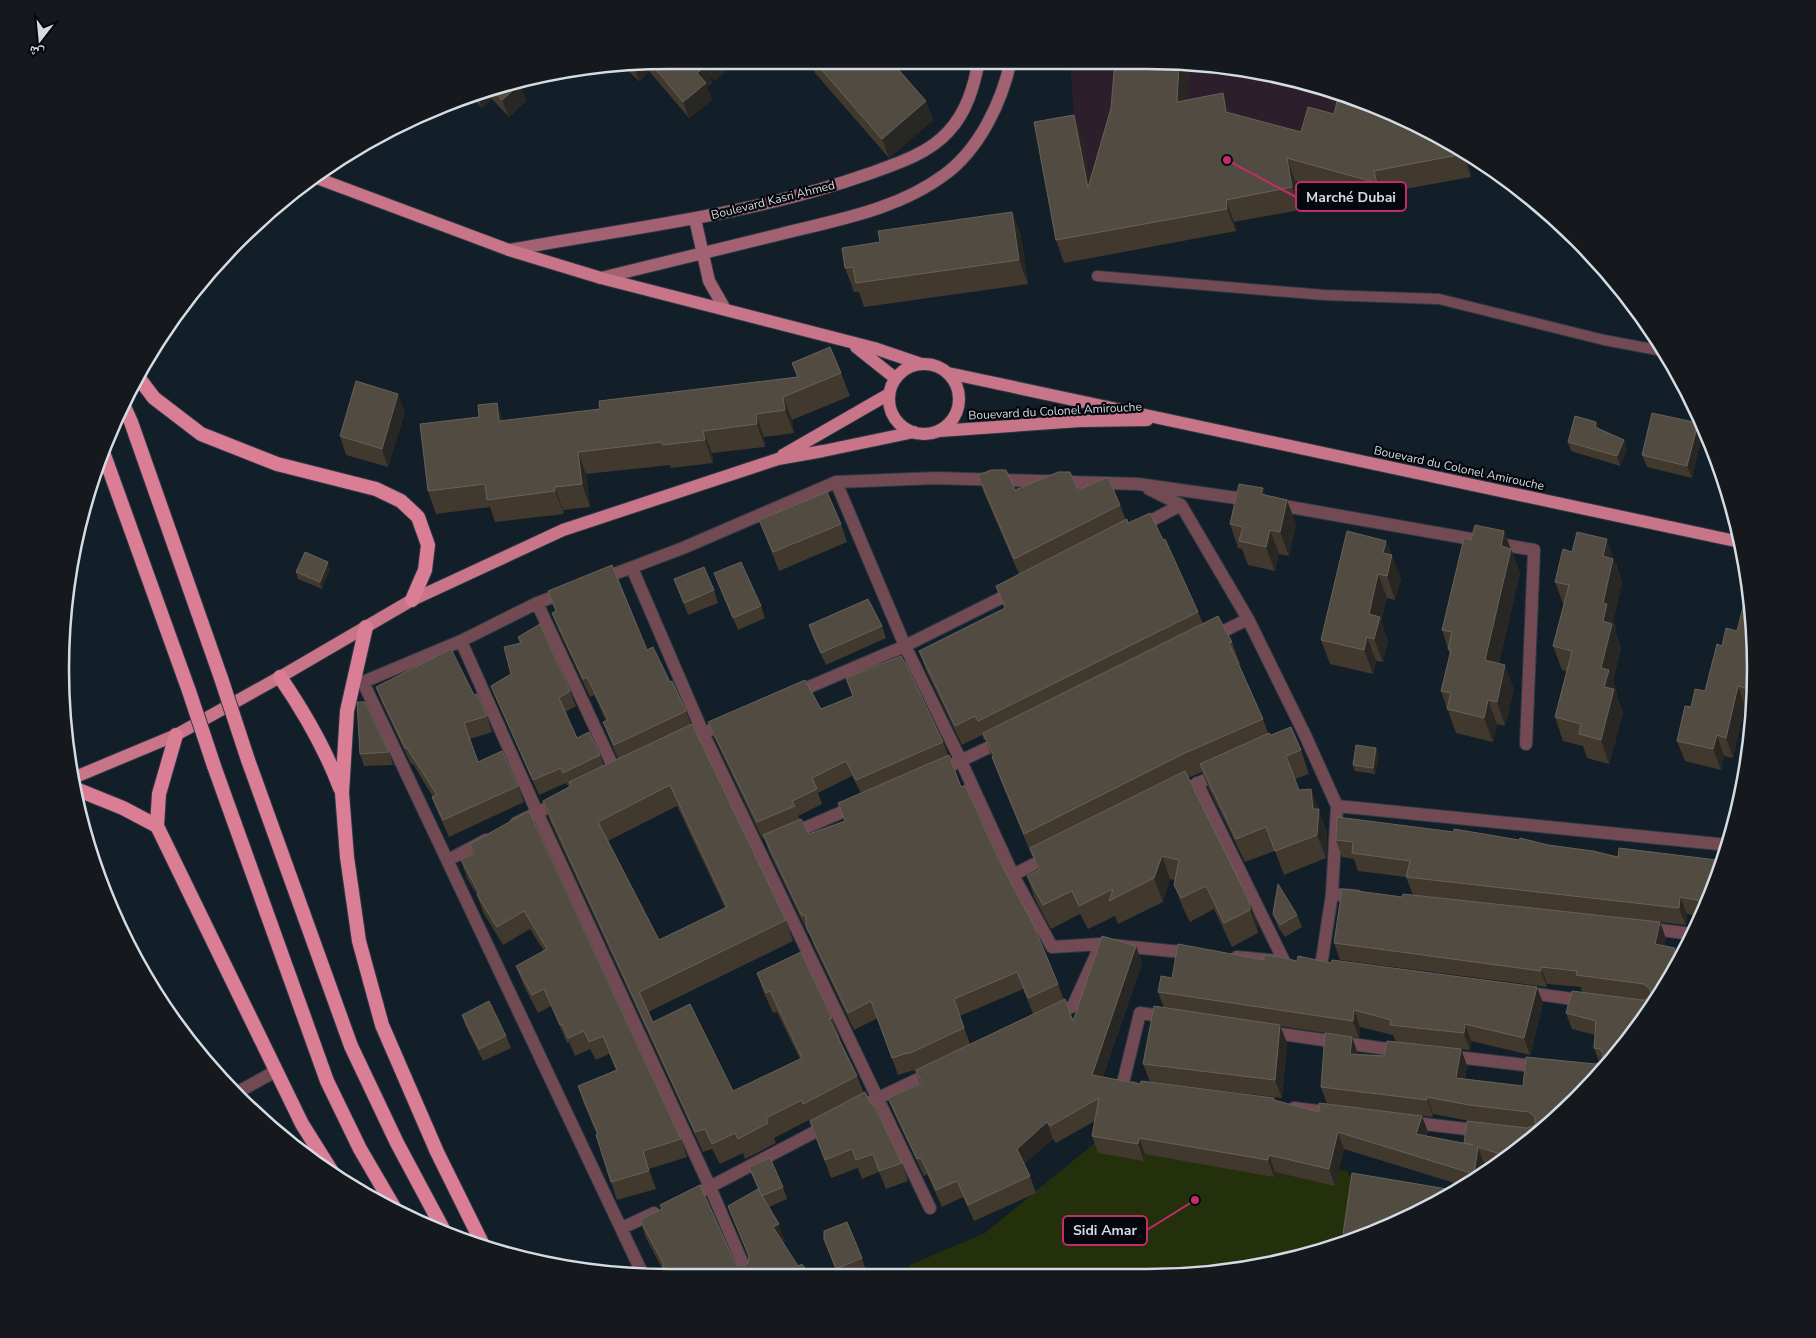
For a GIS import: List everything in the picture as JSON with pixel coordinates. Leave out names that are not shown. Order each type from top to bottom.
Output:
[{"type":"highway","points":[[142,382],[154,398],[200,434],[277,464],[376,489],[401,501],[418,517],[428,545],[425,570],[412,600]]},
{"type":"highway","points":[[127,413],[221,678],[248,760],[352,1046],[397,1143],[441,1225]]},
{"type":"highway","points":[[106,461],[327,1081],[360,1149],[389,1200]]},
{"type":"highway","points":[[366,627],[346,711],[342,793],[347,857],[359,941],[382,1025],[437,1152],[479,1238]]},
{"type":"highway","points":[[280,677],[316,733],[342,793]]},
{"type":"highway","points":[[176,735],[159,794],[157,826],[302,1124],[324,1160]]},
{"type":"highway","points":[[81,791],[123,808],[157,826]]},
{"type":"main road","name":"Boulevard Kasri Ahmed","points":[[509,250],[695,219],[844,183],[907,160],[929,148],[947,133],[960,118],[969,100],[977,69]]},
{"type":"main road","points":[[601,278],[870,212],[914,193],[945,175],[972,148],[991,119],[1008,69]]},
{"type":"main road","points":[[322,180],[509,250],[601,278],[850,342],[921,364]]},
{"type":"main road","points":[[695,219],[710,281],[725,309]]},
{"type":"main road","points":[[850,342],[895,378]]},
{"type":"main road","points":[[931,364],[948,373],[955,382],[959,393],[959,404],[955,415],[948,424],[939,431],[922,434],[905,429],[898,423],[892,415],[889,406],[889,394],[890,387],[895,378],[902,371],[911,366],[931,364]]},
{"type":"main road","name":"Bouevard du Colonel Amirouche","points":[[948,373],[1733,541]]},
{"type":"main road","points":[[778,459],[833,425],[889,394]]},
{"type":"main road","name":"Bouevard du Colonel Amirouche","points":[[939,431],[1080,421],[1172,420]]},
{"type":"main road","points":[[78,776],[176,735],[412,600],[563,530],[778,459],[832,450],[914,432]]},
{"type":"street","points":[[640,1268],[363,682],[460,640],[537,603],[684,548],[836,482],[936,478],[1138,484],[1234,497],[1534,550],[1526,744]]},
{"type":"street","points":[[836,482],[905,646],[961,761],[1013,875],[1052,947],[1101,944],[1207,954]]},
{"type":"street","points":[[1138,484],[1181,505],[1248,619],[1300,737],[1337,806],[1332,894],[1321,966]]},
{"type":"street","points":[[1130,532],[1181,505]]},
{"type":"street","points":[[632,568],[703,732],[768,844],[878,1098],[930,1208]]},
{"type":"street","points":[[786,697],[905,646],[1026,585]]},
{"type":"street","points":[[537,603],[617,775]]},
{"type":"street","points":[[1196,644],[1248,619]]},
{"type":"street","points":[[460,640],[710,1187],[745,1269]]},
{"type":"street","points":[[669,750],[703,732],[740,717]]},
{"type":"street","points":[[943,769],[1013,735]]},
{"type":"street","points":[[1162,801],[1233,767]]},
{"type":"street","points":[[1197,783],[1289,962],[1226,956]]},
{"type":"street","points":[[448,860],[537,812],[572,796]]},
{"type":"street","points":[[768,844],[869,800]]},
{"type":"street","points":[[1337,806],[1721,844]]},
{"type":"street","points":[[1013,875],[1057,853]]},
{"type":"street","points":[[1332,894],[1371,898]]},
{"type":"street","points":[[1634,927],[1685,933]]},
{"type":"street","points":[[1037,1022],[1073,1006],[1101,944]]},
{"type":"street","points":[[1514,991],[1601,1003]]},
{"type":"street","points":[[1142,1089],[1122,1087],[1140,1013],[1178,1019]]},
{"type":"street","points":[[1254,1030],[1417,1052]]},
{"type":"street","points":[[1437,1055],[1553,1068]]},
{"type":"street","points":[[862,1107],[940,1068]]},
{"type":"street","points":[[242,1090],[276,1071]]},
{"type":"street","points":[[1279,1106],[1348,1114]]},
{"type":"street","points":[[693,1195],[836,1120]]},
{"type":"street","points":[[1397,1120],[1495,1132]]},
{"type":"street","points":[[622,1228],[666,1208]]},
{"type":"lane","points":[[1097,276],[1324,295],[1439,299],[1604,340],[1654,348]]},
{"type":"shaded area","points":[[1071,69],[1186,70],[1225,74],[1264,80],[1302,89],[1373,112],[1301,176],[1082,235]]},
{"type":"green space","points":[[1096,1142],[1347,1171],[1379,1223],[1302,1249],[1264,1258],[1186,1268],[908,1269],[910,1265],[985,1233]]},
{"type":"building","points":[[656,69],[702,69],[697,73],[706,83],[683,102]]},
{"type":"building","points":[[821,69],[898,69],[926,101],[882,139]]},
{"type":"building","points":[[1114,69],[1179,70],[1177,102],[1223,93],[1226,112],[1301,132],[1308,107],[1334,114],[1337,100],[1377,114],[1457,155],[1374,171],[1377,183],[1287,158],[1292,187],[1226,200],[1227,209],[1056,240],[1034,122],[1074,115],[1088,188],[1111,108]]},
{"type":"building","points":[[515,89],[502,100],[497,94]]},
{"type":"building","points":[[1012,212],[1019,260],[856,283],[853,267],[845,268],[842,248],[880,242],[878,231]]},
{"type":"building","points":[[830,347],[841,373],[783,397],[785,410],[756,414],[757,424],[703,431],[705,440],[663,445],[662,442],[578,452],[582,484],[555,487],[555,491],[487,500],[485,484],[428,491],[420,424],[479,417],[478,405],[497,403],[499,421],[600,409],[599,401],[798,377],[792,363]]},
{"type":"building","points":[[356,381],[398,394],[382,449],[340,436]]},
{"type":"building","points":[[1652,413],[1694,422],[1697,428],[1687,466],[1642,455]]},
{"type":"building","points":[[1575,416],[1596,422],[1595,427],[1624,440],[1617,456],[1568,442]]},
{"type":"building","points":[[991,470],[1006,470],[1015,490],[1058,472],[1070,472],[1078,490],[1108,477],[1120,505],[1014,559],[978,475]]},
{"type":"building","points":[[1239,484],[1263,488],[1261,494],[1287,500],[1280,532],[1270,530],[1266,547],[1239,541],[1243,527],[1230,524]]},
{"type":"building","points":[[827,492],[841,524],[773,552],[759,520]]},
{"type":"building","points":[[1150,513],[1163,540],[1165,539],[1198,612],[978,721],[975,716],[955,726],[919,651],[1005,608],[996,586],[1127,519],[1128,523]]},
{"type":"building","points":[[1475,525],[1504,531],[1501,546],[1511,549],[1485,660],[1505,665],[1497,702],[1488,700],[1484,718],[1447,709],[1451,693],[1441,691],[1451,650],[1448,649],[1452,632],[1442,630],[1464,538],[1471,540]]},
{"type":"building","points":[[1347,531],[1386,541],[1383,553],[1392,555],[1387,576],[1378,574],[1369,614],[1380,617],[1374,639],[1367,637],[1364,650],[1321,640]]},
{"type":"building","points":[[1577,532],[1607,539],[1603,556],[1613,559],[1603,603],[1607,604],[1603,621],[1612,624],[1601,668],[1609,670],[1604,687],[1614,689],[1601,740],[1579,734],[1581,724],[1555,717],[1572,651],[1553,646],[1569,585],[1555,582],[1563,549],[1572,552]]},
{"type":"building","points":[[305,552],[328,562],[320,582],[296,572]]},
{"type":"building","points":[[741,562],[761,606],[733,618],[714,573]]},
{"type":"building","points":[[612,565],[647,650],[653,647],[686,711],[614,745],[603,722],[608,720],[587,677],[583,679],[552,613],[556,611],[548,591]]},
{"type":"building","points":[[704,567],[714,590],[684,603],[674,579]]},
{"type":"building","points":[[868,599],[882,626],[821,653],[809,625]]},
{"type":"building","points":[[1743,605],[1746,630],[1747,688],[1738,686],[1726,738],[1717,735],[1713,749],[1677,741],[1685,706],[1691,707],[1695,689],[1705,691],[1717,644],[1722,646],[1726,628],[1737,631]]},
{"type":"building","points":[[1218,616],[1232,642],[1229,643],[1263,719],[1185,753],[1024,834],[992,757],[994,756],[983,733]]},
{"type":"building","points":[[540,624],[570,691],[559,698],[577,738],[589,732],[600,755],[563,773],[561,768],[533,780],[491,686],[511,674],[504,647],[521,643],[518,637]]},
{"type":"building","points":[[451,649],[474,695],[477,694],[487,716],[464,723],[478,762],[502,751],[518,786],[443,820],[432,797],[437,795],[407,748],[405,748],[376,687]]},
{"type":"building","points":[[901,656],[943,742],[856,780],[846,761],[812,778],[817,789],[792,801],[795,806],[757,822],[708,722],[805,680],[821,709],[853,696],[846,678]]},
{"type":"building","points":[[357,702],[365,702],[389,752],[360,754]]},
{"type":"building","points":[[692,724],[786,920],[639,992],[653,1022],[690,1004],[733,1091],[802,1058],[770,991],[766,993],[757,973],[801,952],[832,1018],[829,1019],[857,1076],[803,1104],[802,1100],[766,1118],[768,1123],[738,1139],[735,1133],[712,1144],[705,1129],[695,1132],[543,801],[571,786],[569,782]],"holes":[[[670,785],[727,907],[659,940],[598,822]]]},
{"type":"building","points":[[1291,727],[1301,750],[1286,756],[1299,790],[1311,789],[1313,809],[1319,809],[1317,835],[1275,851],[1266,827],[1236,839],[1200,764],[1269,733],[1271,735]]},
{"type":"building","points":[[1356,745],[1376,748],[1373,768],[1353,765]]},
{"type":"building","points":[[949,755],[961,787],[965,785],[1000,862],[1033,924],[1058,984],[1028,998],[1017,972],[954,999],[964,1028],[908,1054],[892,1058],[871,1001],[848,1013],[807,928],[805,914],[802,916],[763,835],[801,819],[809,834],[845,821],[838,803]]},
{"type":"building","points":[[1185,771],[1250,903],[1250,910],[1224,923],[1206,886],[1181,898],[1174,885],[1179,860],[1162,856],[1154,878],[1109,901],[1113,889],[1079,906],[1072,891],[1043,905],[1027,876],[1039,870],[1030,848]]},
{"type":"building","points":[[529,811],[681,1139],[643,1151],[649,1171],[611,1182],[596,1135],[598,1134],[578,1086],[617,1070],[603,1036],[589,1042],[584,1031],[568,1038],[544,989],[532,995],[516,966],[547,949],[524,911],[497,927],[477,895],[479,893],[461,860],[474,853],[470,844]]},
{"type":"building","points":[[1337,817],[1454,832],[1454,829],[1519,840],[1520,838],[1548,845],[1593,851],[1618,857],[1619,848],[1716,860],[1701,901],[1680,897],[1679,908],[1406,877],[1410,861],[1352,853],[1353,842],[1336,840]]},
{"type":"building","points":[[1278,884],[1297,915],[1280,925],[1273,914]]},
{"type":"building","points":[[1342,889],[1402,897],[1403,894],[1660,922],[1655,944],[1675,948],[1667,969],[1646,1002],[1603,1059],[1603,1053],[1600,1049],[1594,1048],[1596,1021],[1566,1013],[1572,991],[1646,1000],[1651,994],[1650,989],[1644,984],[1576,975],[1577,971],[1541,967],[1541,971],[1334,943]]},
{"type":"building","points":[[1102,936],[1136,946],[1092,1075],[1140,1084],[1141,1081],[1274,1098],[1274,1100],[1319,1112],[1319,1103],[1422,1116],[1416,1134],[1473,1145],[1464,1143],[1467,1121],[1527,1128],[1535,1125],[1535,1117],[1529,1112],[1469,1105],[1427,1097],[1427,1100],[1321,1087],[1325,1033],[1352,1037],[1350,1054],[1384,1056],[1387,1041],[1461,1049],[1456,1078],[1523,1086],[1526,1057],[1595,1064],[1600,1062],[1543,1120],[1500,1154],[1478,1147],[1474,1172],[1472,1173],[1338,1132],[1329,1169],[1269,1155],[1268,1160],[1139,1138],[1138,1144],[1092,1136],[1099,1098],[1050,1126],[1047,1122],[1017,1149],[1030,1176],[968,1205],[957,1181],[936,1190],[921,1158],[917,1159],[888,1098],[922,1083],[916,1070],[1065,999],[1073,1021]]},
{"type":"building","points":[[1178,944],[1264,960],[1264,955],[1297,961],[1298,956],[1331,963],[1332,960],[1537,987],[1524,1038],[1465,1024],[1464,1033],[1390,1025],[1391,1020],[1354,1010],[1353,1021],[1158,992],[1161,976],[1172,978]]},
{"type":"building","points":[[489,1001],[506,1036],[479,1049],[462,1015]]},
{"type":"building","points":[[1154,1006],[1280,1025],[1275,1080],[1143,1064]]},
{"type":"building","points":[[865,1092],[871,1104],[873,1104],[902,1163],[879,1171],[873,1154],[856,1160],[852,1149],[825,1160],[810,1121]]},
{"type":"building","points":[[770,1158],[783,1187],[762,1196],[749,1167]]},
{"type":"building","points":[[1352,1173],[1447,1189],[1377,1224],[1347,1235],[1343,1234]]},
{"type":"building","points":[[700,1185],[734,1261],[737,1265],[744,1266],[748,1263],[749,1256],[728,1206],[758,1189],[779,1224],[773,1227],[798,1266],[802,1264],[806,1269],[663,1269],[663,1263],[640,1220],[662,1209],[660,1205]]},
{"type":"building","points":[[847,1222],[862,1258],[836,1269],[824,1239],[824,1231]]},
{"type":"place","name":"Marché Dubai","points":[[1227,160]]},
{"type":"place","name":"Sidi Amar","points":[[1195,1200]]}]
